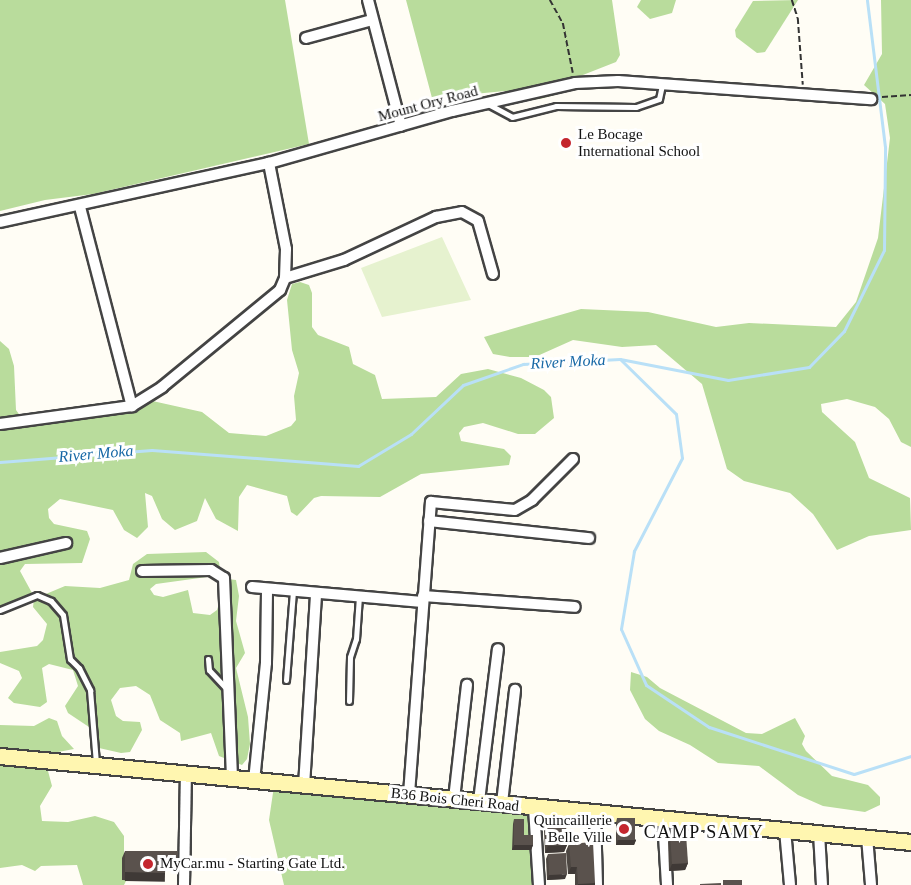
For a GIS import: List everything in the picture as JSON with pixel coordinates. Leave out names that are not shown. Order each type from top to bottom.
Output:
[{"type":"main road","name":"B36 Bois Cheri Road","points":[[0,756],[911,842]]},
{"type":"street","points":[[368,0],[401,126]]},
{"type":"street","points":[[306,38],[372,21]]},
{"type":"street","name":"Mount Ory Road","points":[[0,222],[80,207],[269,164],[486,103],[575,83],[662,83],[871,99]]},
{"type":"street","points":[[0,424],[132,406],[162,387],[280,290],[285,278],[286,249],[269,164]]},
{"type":"street","points":[[80,207],[132,406]]},
{"type":"street","points":[[285,278],[344,260],[436,217],[462,212],[478,221],[494,274]]},
{"type":"street","points":[[409,794],[422,599],[429,521],[434,500],[503,511],[518,509],[573,459]]},
{"type":"street","points":[[429,521],[590,537]]},
{"type":"street","points":[[0,558],[66,543]]},
{"type":"street","points":[[142,571],[211,570],[222,576],[232,778]]},
{"type":"street","points":[[252,587],[359,596],[575,606]]},
{"type":"street","points":[[255,781],[266,663],[267,590]]},
{"type":"street","points":[[304,786],[316,593]]},
{"type":"street","points":[[479,801],[498,649]]},
{"type":"street","points":[[454,799],[467,685]]},
{"type":"street","points":[[502,803],[515,690]]},
{"type":"street","points":[[184,885],[186,773]]},
{"type":"street","points":[[534,808],[539,885]]},
{"type":"street","points":[[595,813],[597,885]]},
{"type":"street","points":[[663,819],[667,885]]},
{"type":"street","points":[[785,830],[790,885]]},
{"type":"street","points":[[819,833],[822,885]]},
{"type":"street","points":[[867,837],[871,885]]},
{"type":"lane","points":[[486,103],[512,117],[556,106],[636,107],[659,99],[662,83]]},
{"type":"lane","points":[[286,680],[293,591]]},
{"type":"lane","points":[[0,610],[37,595],[51,601],[63,615],[70,659],[79,668],[90,690],[96,765]]},
{"type":"lane","points":[[349,701],[350,657],[356,639],[359,596]]},
{"type":"lane","points":[[208,659],[209,670],[227,690]]},
{"type":"path","points":[[550,0],[563,23],[575,83]]},
{"type":"path","points":[[792,0],[798,18],[804,95]]},
{"type":"path","points":[[885,97],[911,95]]},
{"type":"green space","points":[[0,0],[285,0],[309,144],[93,194],[45,200],[0,211]]},
{"type":"green space","points":[[406,0],[612,0],[620,55],[616,62],[565,82],[555,95],[540,99],[523,100],[505,91],[432,98]]},
{"type":"green space","points":[[641,0],[676,0],[672,13],[650,19],[637,7]]},
{"type":"green space","points":[[798,0],[765,52],[757,53],[736,37],[735,30],[753,1]]},
{"type":"green space","points":[[881,0],[911,0],[911,447],[901,442],[889,419],[875,407],[847,399],[821,404],[822,412],[855,442],[869,478],[910,498],[911,530],[869,536],[837,550],[813,514],[790,493],[744,481],[727,469],[702,384],[656,345],[622,347],[573,340],[535,357],[510,357],[493,354],[484,337],[581,309],[648,312],[716,327],[749,323],[836,327],[856,302],[878,238],[890,138],[885,104],[864,85],[882,54]]},
{"type":"green space","points":[[442,237],[471,300],[382,317],[361,268]]},
{"type":"green space","points":[[300,282],[309,285],[312,293],[312,327],[318,335],[349,347],[353,364],[375,375],[382,399],[436,397],[461,374],[488,369],[521,378],[544,390],[551,397],[554,418],[535,434],[518,434],[483,423],[464,427],[459,433],[461,441],[504,449],[511,456],[509,465],[421,474],[380,497],[321,496],[314,498],[297,516],[291,512],[287,496],[247,485],[239,497],[238,531],[216,519],[205,498],[197,521],[175,530],[162,519],[152,496],[145,493],[148,527],[137,538],[124,530],[113,510],[60,499],[48,509],[49,518],[54,524],[87,531],[90,539],[82,563],[25,564],[20,571],[32,593],[0,608],[0,341],[9,349],[14,366],[16,410],[21,417],[148,400],[202,412],[229,433],[266,436],[291,426],[296,420],[294,396],[299,373],[292,350],[287,300],[292,284]]},
{"type":"green space","points":[[206,552],[219,562],[220,570],[214,576],[156,584],[150,589],[154,595],[163,597],[188,590],[193,613],[210,615],[217,610],[227,579],[236,580],[239,596],[236,621],[245,653],[236,668],[248,717],[250,744],[247,759],[242,765],[219,756],[211,733],[181,741],[180,733],[160,720],[150,695],[136,686],[120,688],[111,700],[116,716],[123,721],[140,722],[142,730],[130,752],[121,753],[99,748],[89,727],[68,713],[65,706],[78,686],[73,670],[49,664],[42,668],[47,702],[40,707],[14,703],[8,698],[22,678],[19,671],[0,663],[0,652],[37,646],[43,640],[47,624],[33,607],[34,599],[65,586],[100,588],[129,580],[133,564],[147,554]]},
{"type":"green space","points":[[631,672],[647,677],[660,688],[746,733],[762,734],[795,718],[805,736],[802,744],[806,751],[832,776],[868,785],[880,797],[880,805],[865,812],[823,806],[798,795],[759,766],[718,763],[690,745],[659,731],[645,719],[630,690]]},
{"type":"green space","points":[[49,718],[57,721],[62,736],[74,749],[58,752],[48,771],[52,786],[40,806],[42,821],[68,822],[95,816],[114,822],[124,836],[124,854],[131,871],[124,885],[83,885],[77,865],[41,866],[35,871],[22,865],[0,868],[0,725],[34,726]]},
{"type":"green space","points":[[274,786],[540,809],[545,885],[284,885],[269,820]]},
{"type":"building","points":[[617,818],[635,818],[635,840],[617,840]]},
{"type":"building","points":[[514,819],[524,819],[524,835],[533,835],[533,845],[514,845]]},
{"type":"building","points":[[566,822],[567,845],[548,846],[547,823]]},
{"type":"building","points":[[686,834],[688,863],[672,864],[670,835]]},
{"type":"building","points":[[593,842],[595,883],[578,884],[577,867],[571,867],[569,844]]},
{"type":"building","points":[[125,851],[178,851],[177,863],[166,862],[165,873],[125,872]]},
{"type":"building","points":[[566,853],[567,874],[549,875],[548,854]]},
{"type":"building","points":[[723,880],[742,880],[742,885],[723,885]]},
{"type":"building","points":[[721,883],[721,885],[700,885],[700,884]]},
{"type":"waterway","points":[[620,359],[728,380],[809,367],[844,331],[884,250],[885,147],[867,0]]},
{"type":"waterway","name":"River Moka","points":[[0,462],[152,450],[358,466],[411,434],[463,385],[523,364],[620,359],[676,414],[682,458],[634,551],[621,629],[646,685],[709,727],[854,774],[911,756]]},
{"type":"place","name":"Le Bocage International School","points":[[566,143]]},
{"type":"place","name":"Quincaillerie Belle Ville","points":[[624,829]]},
{"type":"place","name":"MyCar.mu - Starting Gate Ltd.","points":[[148,864]]},
{"type":"district","name":"CAMP SAMY","points":[[704,832]]}]
